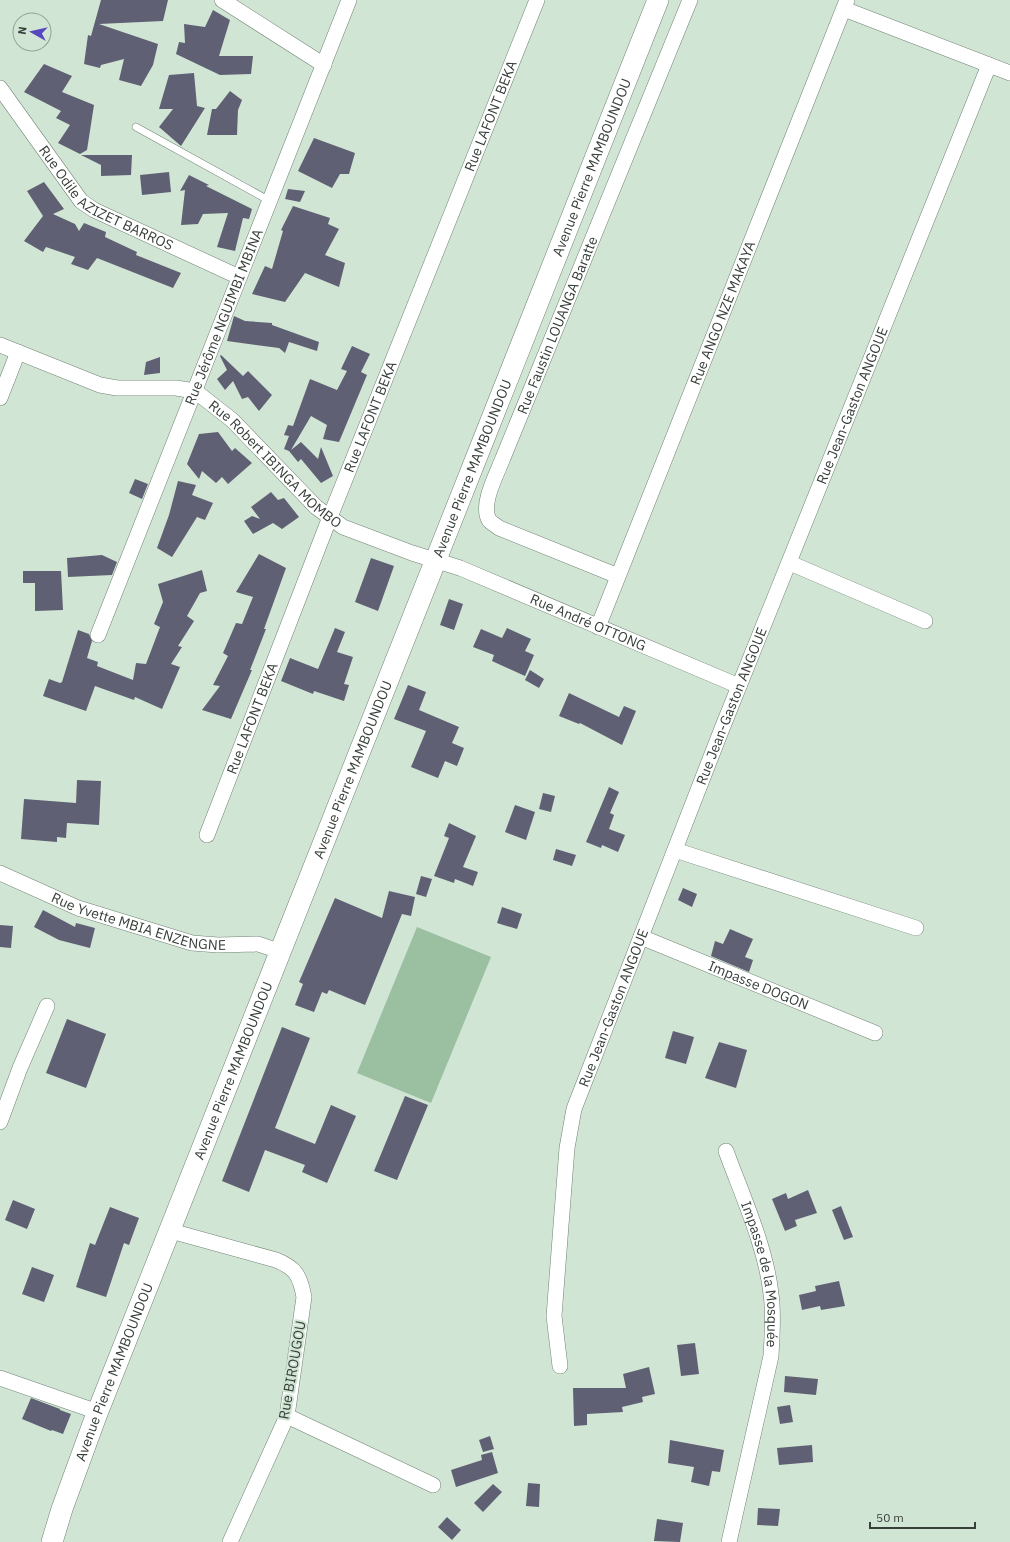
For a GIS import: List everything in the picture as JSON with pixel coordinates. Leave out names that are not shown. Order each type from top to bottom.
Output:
[{"type":"street","points":[[222,0],[324,65]]},
{"type":"street","name":"Rue Jérôme NGUIMBI MBINA","points":[[98,635],[349,0]]},
{"type":"street","name":"Rue LAFONT BEKA","points":[[207,835],[330,517],[537,0]]},
{"type":"street","name":"Avenue Pierre MAMBOUNDOU","points":[[52,1542],[62,1509],[98,1412],[282,952],[658,0]]},
{"type":"street","name":"Rue Faustin LOUANGA Baratte","points":[[618,576],[499,528],[490,521],[486,511],[489,494],[503,458],[690,0]]},
{"type":"street","points":[[846,4],[1010,73]]},
{"type":"street","name":"Rue ANGO NZE MAKAYA","points":[[598,627],[846,4]]},
{"type":"street","name":"Rue Jean-Gaston ANGOUE","points":[[560,1366],[555,1334],[555,1290],[567,1148],[574,1109],[739,686],[790,564],[989,65]]},
{"type":"street","name":"Rue Odile AZIZET BARROS","points":[[0,88],[81,201],[94,210],[239,277]]},
{"type":"street","name":"Rue Robert IBINGA MOMBO","points":[[0,345],[100,385],[117,388],[176,388],[195,391],[232,420],[316,507],[344,527],[412,553],[436,560]]},
{"type":"street","points":[[0,398],[18,352]]},
{"type":"street","name":"Rue André OTTONG","points":[[436,560],[460,568],[739,686]]},
{"type":"street","points":[[790,564],[925,621]]},
{"type":"street","points":[[675,850],[916,928]]},
{"type":"street","name":"Rue Yvette MBIA ENZENGNE","points":[[0,873],[78,908],[192,943],[218,946],[258,944],[282,952]]},
{"type":"street","name":"Impasse DOGON","points":[[641,937],[875,1033]]},
{"type":"street","points":[[0,1122],[20,1068],[47,1006]]},
{"type":"street","name":"Impasse de la Mosquée","points":[[726,1150],[764,1258],[772,1294],[771,1356],[729,1542]]},
{"type":"street","name":"Rue BIROUGOU","points":[[171,1231],[269,1258],[288,1265],[300,1278],[304,1297],[287,1416],[230,1542]]},
{"type":"street","points":[[0,1378],[98,1412]]},
{"type":"street","points":[[287,1416],[433,1485]]},
{"type":"lane","points":[[136,127],[270,201]]},
{"type":"green space","points":[[417,927],[491,957],[431,1103],[357,1073]]},
{"type":"building","points":[[101,0],[168,0],[163,21],[99,24],[158,44],[153,65],[141,86],[119,80],[124,59],[101,65],[100,68],[84,64],[88,35],[91,36]]},
{"type":"building","points":[[213,10],[230,20],[219,56],[253,56],[251,74],[220,75],[176,54],[179,42],[185,43],[184,24],[205,27]]},
{"type":"building","points":[[44,64],[72,76],[62,92],[94,105],[87,150],[80,154],[58,143],[70,125],[56,118],[61,111],[24,92]]},
{"type":"building","points":[[194,73],[197,106],[205,108],[181,146],[159,127],[173,109],[159,109],[169,75]]},
{"type":"building","points":[[230,91],[242,100],[238,110],[237,135],[207,135],[212,109],[216,109]]},
{"type":"building","points":[[314,138],[355,153],[349,174],[340,174],[332,188],[298,171]]},
{"type":"building","points":[[81,155],[132,155],[131,175],[101,176],[101,165]]},
{"type":"building","points":[[169,172],[171,192],[142,195],[140,175]]},
{"type":"building","points":[[189,175],[209,185],[206,186],[252,209],[249,219],[243,218],[235,251],[217,247],[228,213],[203,214],[198,224],[181,225],[185,190],[180,191]]},
{"type":"building","points":[[44,182],[64,209],[53,214],[75,224],[79,231],[84,223],[106,232],[105,237],[137,252],[136,255],[181,273],[173,288],[97,258],[88,270],[71,264],[75,257],[46,247],[43,252],[24,241],[43,216],[27,191]]},
{"type":"building","points":[[288,189],[305,191],[300,202],[285,199]]},
{"type":"building","points":[[293,206],[330,218],[328,224],[339,229],[325,255],[345,263],[339,287],[305,273],[285,302],[252,294],[265,266],[272,269],[283,231],[281,230]]},
{"type":"building","points":[[234,316],[245,321],[272,323],[272,325],[319,342],[317,351],[289,342],[285,353],[279,348],[227,341]]},
{"type":"building","points":[[352,346],[370,354],[361,372],[367,375],[339,442],[323,439],[327,425],[311,416],[291,450],[301,442],[318,459],[321,447],[333,476],[321,483],[301,459],[298,462],[289,451],[284,449],[289,436],[284,435],[288,425],[293,426],[310,379],[337,390],[347,371],[341,369]]},
{"type":"building","points":[[221,355],[243,376],[248,371],[272,395],[259,411],[248,397],[242,399],[233,381],[225,390],[217,379],[227,370],[220,356]]},
{"type":"building","points":[[160,357],[160,373],[144,375],[146,362]]},
{"type":"building","points":[[218,432],[232,451],[235,448],[252,463],[228,484],[222,477],[216,483],[202,471],[199,479],[187,464],[199,434]]},
{"type":"building","points":[[135,479],[148,484],[142,499],[129,493]]},
{"type":"building","points":[[178,481],[196,485],[192,495],[213,503],[205,520],[197,517],[172,557],[157,548],[169,515]]},
{"type":"building","points":[[271,492],[278,500],[284,498],[299,517],[282,529],[273,523],[253,534],[244,521],[252,516],[260,519],[251,507]]},
{"type":"building","points":[[259,554],[286,568],[264,629],[266,629],[250,670],[252,670],[231,719],[202,710],[220,686],[213,685],[228,656],[223,653],[236,623],[242,624],[253,597],[236,592]]},
{"type":"building","points":[[102,555],[117,562],[112,575],[68,577],[67,558]]},
{"type":"building","points":[[371,558],[394,566],[378,611],[355,602]]},
{"type":"building","points":[[202,570],[207,591],[200,593],[187,616],[194,621],[178,646],[182,647],[171,664],[180,667],[162,709],[135,697],[134,700],[95,686],[86,711],[43,696],[49,679],[60,683],[62,682],[78,630],[89,634],[92,641],[87,658],[98,662],[97,666],[133,680],[136,663],[146,664],[160,627],[154,624],[163,602],[158,584]]},
{"type":"building","points":[[23,571],[61,571],[63,610],[35,611],[35,583],[23,583]]},
{"type":"building","points":[[449,599],[463,604],[454,630],[440,625]]},
{"type":"building","points":[[335,628],[345,632],[337,652],[353,657],[344,684],[349,685],[344,701],[314,691],[313,694],[281,681],[290,658],[318,669]]},
{"type":"building","points":[[507,628],[531,639],[525,651],[534,655],[525,676],[492,661],[494,655],[473,647],[481,629],[502,638]]},
{"type":"building","points":[[530,670],[544,679],[539,688],[525,680]]},
{"type":"building","points":[[408,685],[426,692],[419,710],[459,727],[452,743],[464,748],[457,766],[445,761],[438,778],[411,767],[426,731],[394,719]]},
{"type":"building","points":[[569,693],[619,717],[624,706],[636,711],[622,745],[580,723],[579,724],[559,716]]},
{"type":"building","points":[[77,780],[101,781],[99,825],[67,823],[66,838],[57,837],[57,842],[21,839],[24,799],[76,803]]},
{"type":"building","points":[[609,787],[619,792],[610,813],[614,815],[609,829],[625,835],[618,852],[602,845],[601,848],[586,842]]},
{"type":"building","points":[[543,793],[555,796],[551,812],[539,809]]},
{"type":"building","points":[[515,805],[535,812],[526,840],[505,832]]},
{"type":"building","points":[[449,823],[476,836],[463,867],[478,872],[473,886],[455,879],[454,883],[434,876],[449,838],[444,836]]},
{"type":"building","points":[[556,849],[576,855],[572,866],[553,860]]},
{"type":"building","points":[[421,876],[432,879],[426,897],[416,894]]},
{"type":"building","points":[[683,888],[697,894],[692,907],[678,900]]},
{"type":"building","points":[[389,891],[415,897],[411,916],[402,914],[365,1005],[329,990],[327,994],[322,992],[314,1012],[295,1005],[303,984],[299,982],[335,898],[382,918]]},
{"type":"building","points":[[502,907],[522,914],[517,929],[497,923]]},
{"type":"building","points":[[43,910],[75,927],[76,923],[95,928],[90,948],[59,940],[34,927]]},
{"type":"building","points":[[0,925],[13,926],[11,948],[0,947]]},
{"type":"building","points":[[730,929],[753,939],[745,957],[753,960],[749,972],[711,956],[715,941],[723,944]]},
{"type":"building","points":[[67,1019],[106,1034],[86,1088],[46,1073]]},
{"type":"building","points":[[282,1027],[310,1038],[275,1128],[315,1144],[331,1105],[356,1116],[327,1183],[302,1172],[305,1165],[265,1150],[249,1192],[222,1181]]},
{"type":"building","points":[[673,1031],[694,1037],[686,1064],[665,1058]]},
{"type":"building","points":[[719,1042],[747,1050],[736,1088],[705,1078]]},
{"type":"building","points":[[405,1096],[428,1105],[397,1180],[374,1171]]},
{"type":"building","points":[[808,1190],[817,1213],[795,1220],[797,1226],[785,1231],[772,1199],[786,1193],[788,1199]]},
{"type":"building","points":[[13,1200],[35,1209],[27,1229],[5,1220]]},
{"type":"building","points":[[841,1206],[853,1237],[844,1240],[832,1210]]},
{"type":"building","points":[[110,1207],[139,1218],[129,1245],[124,1243],[106,1297],[76,1287],[90,1243],[95,1245]]},
{"type":"building","points":[[32,1267],[54,1275],[44,1302],[22,1294]]},
{"type":"building","points":[[839,1281],[845,1306],[821,1310],[820,1306],[802,1310],[799,1295],[816,1291],[815,1286]]},
{"type":"building","points":[[695,1343],[699,1374],[681,1376],[677,1345]]},
{"type":"building","points":[[649,1367],[655,1394],[642,1397],[643,1402],[622,1407],[623,1412],[587,1414],[587,1425],[574,1426],[573,1388],[626,1388],[623,1374]]},
{"type":"building","points":[[785,1376],[818,1379],[816,1395],[784,1392]]},
{"type":"building","points":[[31,1398],[71,1414],[63,1434],[52,1430],[51,1431],[22,1419]]},
{"type":"building","points":[[790,1405],[793,1422],[780,1424],[777,1407]]},
{"type":"building","points":[[490,1436],[494,1449],[483,1452],[479,1440]]},
{"type":"building","points":[[670,1440],[724,1450],[720,1472],[712,1471],[709,1486],[691,1482],[694,1467],[668,1463]]},
{"type":"building","points":[[812,1445],[813,1462],[779,1465],[777,1448]]},
{"type":"building","points":[[492,1452],[498,1473],[456,1487],[451,1470],[482,1460],[481,1455]]},
{"type":"building","points":[[528,1483],[540,1484],[539,1507],[526,1506]]},
{"type":"building","points":[[493,1484],[502,1492],[483,1512],[474,1503]]},
{"type":"building","points":[[758,1508],[780,1509],[778,1526],[757,1525]]},
{"type":"building","points":[[447,1517],[461,1530],[452,1540],[438,1527]]},
{"type":"building","points":[[657,1519],[683,1523],[680,1542],[654,1541]]}]
